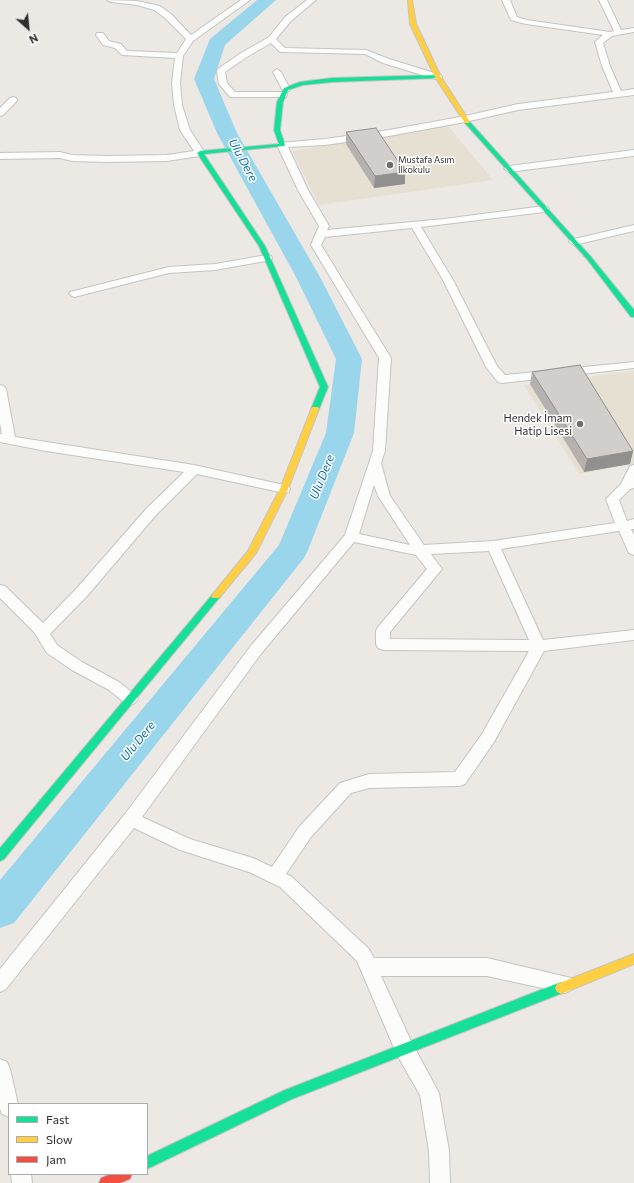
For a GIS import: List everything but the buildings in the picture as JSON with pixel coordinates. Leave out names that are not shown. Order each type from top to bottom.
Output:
[{"type":"street","points":[[111,0],[137,3],[157,8]]},
{"type":"street","points":[[148,0],[168,16],[190,39]]},
{"type":"street","points":[[0,856],[252,553],[284,489],[324,387],[262,246],[185,130],[178,105],[176,83],[179,56],[190,39],[246,0]]},
{"type":"street","points":[[312,0],[288,19],[272,39],[244,55],[221,71],[223,84],[233,95],[284,92],[302,83],[332,80],[438,77]]},
{"type":"street","points":[[410,0],[413,24],[438,77],[465,119],[574,242],[634,315]]},
{"type":"street","points":[[506,0],[514,18],[526,22],[610,34]]},
{"type":"street","points":[[603,0],[618,32]]},
{"type":"street","points":[[618,94],[606,66],[599,42],[610,34],[634,30]]},
{"type":"street","points":[[100,35],[106,43],[118,46],[125,53],[179,56]]},
{"type":"street","points":[[272,39],[283,50],[366,52],[386,61],[438,77]]},
{"type":"street","points":[[0,983],[130,819],[255,651],[350,537],[379,451],[386,358],[357,314],[316,245],[324,226],[303,190],[282,145],[277,130],[280,102],[284,92],[277,72]]},
{"type":"street","points":[[0,156],[60,155],[72,158],[107,159],[166,158],[200,153],[333,141],[465,119],[518,107],[634,92]]},
{"type":"street","points":[[0,113],[13,100]]},
{"type":"street","points":[[509,169],[634,153]]},
{"type":"street","points":[[320,234],[415,225],[544,208]]},
{"type":"street","points":[[415,225],[448,280],[492,367],[502,378],[634,365]]},
{"type":"street","points":[[574,242],[634,228]]},
{"type":"street","points":[[74,294],[169,270],[215,267],[267,258]]},
{"type":"street","points":[[0,389],[4,438],[194,469],[284,489]]},
{"type":"street","points":[[375,463],[384,496],[420,550],[435,568],[383,631],[383,644],[539,646],[634,634]]},
{"type":"street","points":[[42,633],[82,592],[151,512],[194,469]]},
{"type":"street","points":[[634,469],[630,485],[612,499],[629,525],[634,550]]},
{"type":"street","points":[[350,537],[411,550],[420,550],[493,546],[629,525]]},
{"type":"street","points":[[493,546],[539,646]]},
{"type":"street","points":[[0,590],[42,633],[52,649],[76,666],[114,686],[130,699]]},
{"type":"street","points":[[275,876],[306,832],[346,788],[369,781],[460,779],[488,738],[539,646]]},
{"type":"street","points":[[130,819],[186,845],[253,866],[286,882],[363,955],[404,1048],[429,1093],[439,1151],[440,1183]]},
{"type":"street","points":[[148,1163],[289,1094],[634,959]]},
{"type":"street","points":[[368,967],[487,967],[568,985]]},
{"type":"street","points":[[0,1069],[8,1103]]},
{"type":"street","points":[[106,1183],[123,1175]]},
{"type":"shaded area","name":"Mustafa Asım İlkokulu","points":[[448,126],[493,180],[319,205],[292,151]]},
{"type":"shaded area","points":[[634,371],[634,464],[579,474],[524,385]]},
{"type":"waterway","name":"Ulu Dere","points":[[0,910],[293,550],[340,433],[349,359],[308,277],[227,133],[204,79],[217,43],[267,0]]},
{"type":"traffic: fast","points":[[315,409],[324,387],[262,246],[200,153],[282,145],[277,130],[280,102],[286,89],[302,83],[332,80],[438,77]]},
{"type":"traffic: fast","points":[[467,122],[589,258],[634,315]]},
{"type":"traffic: fast","points":[[0,856],[216,596]]},
{"type":"traffic: fast","points":[[148,1163],[289,1094],[561,988]]},
{"type":"traffic: slow","points":[[410,0],[413,24],[438,77],[467,122]]},
{"type":"traffic: slow","points":[[216,596],[252,553],[284,489],[315,409]]},
{"type":"traffic: slow","points":[[561,988],[634,959]]},
{"type":"traffic: jam","points":[[106,1183],[123,1175]]},
{"type":"place","name":"Mustafa Asım İlkokulu","points":[[390,165]]},
{"type":"place","name":"Hendek İmam Hatip Lisesi","points":[[580,424]]}]
